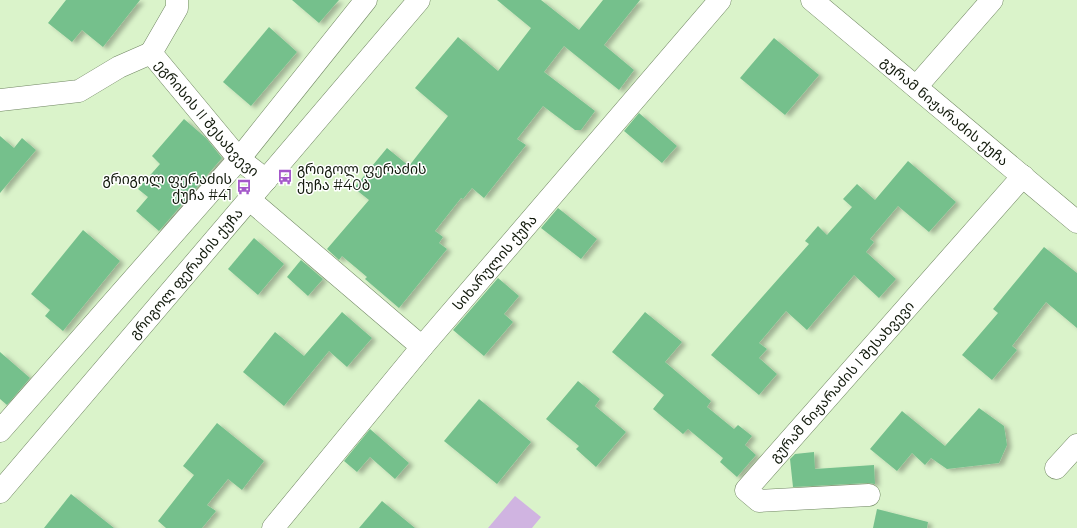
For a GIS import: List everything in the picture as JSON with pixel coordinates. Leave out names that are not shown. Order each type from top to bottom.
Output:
[{"type":"street","name":"ეგრისის II შესახვევი","points":[[0,100],[79,91],[119,67],[151,53],[177,8],[177,0]]},
{"type":"street","points":[[0,431],[238,159],[366,0]]},
{"type":"street","name":"გრიგოლ ფერაძის ქუჩა","points":[[0,492],[250,200],[418,0]]},
{"type":"street","name":"სიხარულის ქუჩა","points":[[273,528],[422,347],[720,0]]},
{"type":"street","name":"გურამ ნიჟარაძის ქუჩა","points":[[812,0],[1077,222]]},
{"type":"street","points":[[916,87],[992,0]]},
{"type":"street","name":"ეგრისის II შესახვევი","points":[[151,53],[238,159],[266,180]]},
{"type":"street","name":"გურამ ნიჟარაძის I შესახვევი","points":[[869,495],[759,501],[746,490],[1023,176]]},
{"type":"street","points":[[250,200],[422,347]]},
{"type":"street","points":[[1056,468],[1077,445]]},
{"type":"shaded area","points":[[515,496],[541,517],[532,528],[488,528]]},
{"type":"building","points":[[66,0],[140,0],[103,47],[82,30],[72,42],[48,23]]},
{"type":"building","points":[[292,0],[339,0],[319,23]]},
{"type":"building","points":[[497,0],[541,0],[579,30],[603,0],[640,0],[604,45],[634,70],[619,90],[564,46],[544,72],[595,111],[581,130],[575,130],[543,106],[517,139],[526,145],[484,198],[472,188],[463,199],[461,198],[435,231],[443,237],[439,243],[447,249],[399,308],[365,279],[367,277],[342,256],[339,260],[327,249],[369,200],[354,188],[387,148],[409,166],[448,116],[415,88],[458,37],[498,71],[531,28]]},
{"type":"building","points":[[269,27],[297,52],[251,106],[223,82]]},
{"type":"building","points":[[774,38],[819,75],[785,115],[740,78]]},
{"type":"building","points":[[639,113],[677,146],[662,163],[624,131]]},
{"type":"building","points":[[184,119],[206,138],[222,158],[159,231],[136,211],[148,197],[138,189],[160,164],[152,156]]},
{"type":"building","points":[[0,136],[14,148],[22,138],[36,150],[0,193]]},
{"type":"building","points":[[908,161],[956,202],[929,232],[898,206],[870,239],[874,242],[866,252],[896,279],[879,298],[854,275],[807,330],[786,311],[759,343],[767,349],[759,358],[777,374],[759,395],[711,355],[809,244],[805,241],[818,226],[827,235],[852,207],[843,199],[857,184],[875,200]]},
{"type":"building","points":[[558,208],[597,239],[581,259],[541,228]]},
{"type":"building","points":[[83,230],[120,261],[63,331],[45,316],[50,310],[31,294]]},
{"type":"building","points":[[254,238],[284,264],[258,295],[228,269]]},
{"type":"building","points":[[1044,247],[1077,273],[1077,328],[1046,302],[1012,346],[1017,350],[992,380],[962,355],[998,313],[993,309]]},
{"type":"building","points":[[301,260],[323,279],[308,296],[287,277]]},
{"type":"building","points":[[498,278],[519,296],[504,314],[513,322],[484,356],[453,330]]},
{"type":"building","points":[[342,312],[372,338],[347,367],[329,351],[284,406],[243,372],[275,332],[304,356]]},
{"type":"building","points":[[645,312],[682,342],[665,362],[711,401],[707,407],[734,429],[738,425],[752,436],[745,445],[756,455],[737,477],[720,462],[723,458],[688,429],[683,434],[653,409],[664,395],[612,352]]},
{"type":"building","points":[[0,352],[30,378],[7,405],[0,399]]},
{"type":"building","points":[[578,381],[600,399],[595,406],[626,432],[596,467],[576,449],[579,446],[546,419]]},
{"type":"building","points":[[479,399],[531,442],[497,484],[444,441]]},
{"type":"building","points":[[979,408],[1004,426],[1007,445],[999,463],[947,469],[931,458],[925,465],[912,453],[897,471],[870,449],[902,411],[945,446]]},
{"type":"building","points":[[217,423],[264,461],[242,490],[228,479],[207,505],[216,511],[202,528],[166,528],[158,521],[194,475],[183,466]]},
{"type":"building","points":[[370,429],[409,463],[395,479],[370,457],[357,472],[344,461]]},
{"type":"building","points":[[814,452],[815,469],[874,465],[875,484],[868,483],[793,487],[790,459],[795,454]]},
{"type":"building","points":[[71,494],[114,528],[44,528]]},
{"type":"building","points":[[382,501],[415,528],[359,528]]},
{"type":"building","points":[[877,509],[928,522],[927,528],[873,528]]},
{"type":"place","name":"გრიგოლ ფერაძის ქუჩა #40ბ","points":[[285,177]]},
{"type":"place","name":"გრიგოლ ფერაძის ქუჩა #41","points":[[244,187]]}]
